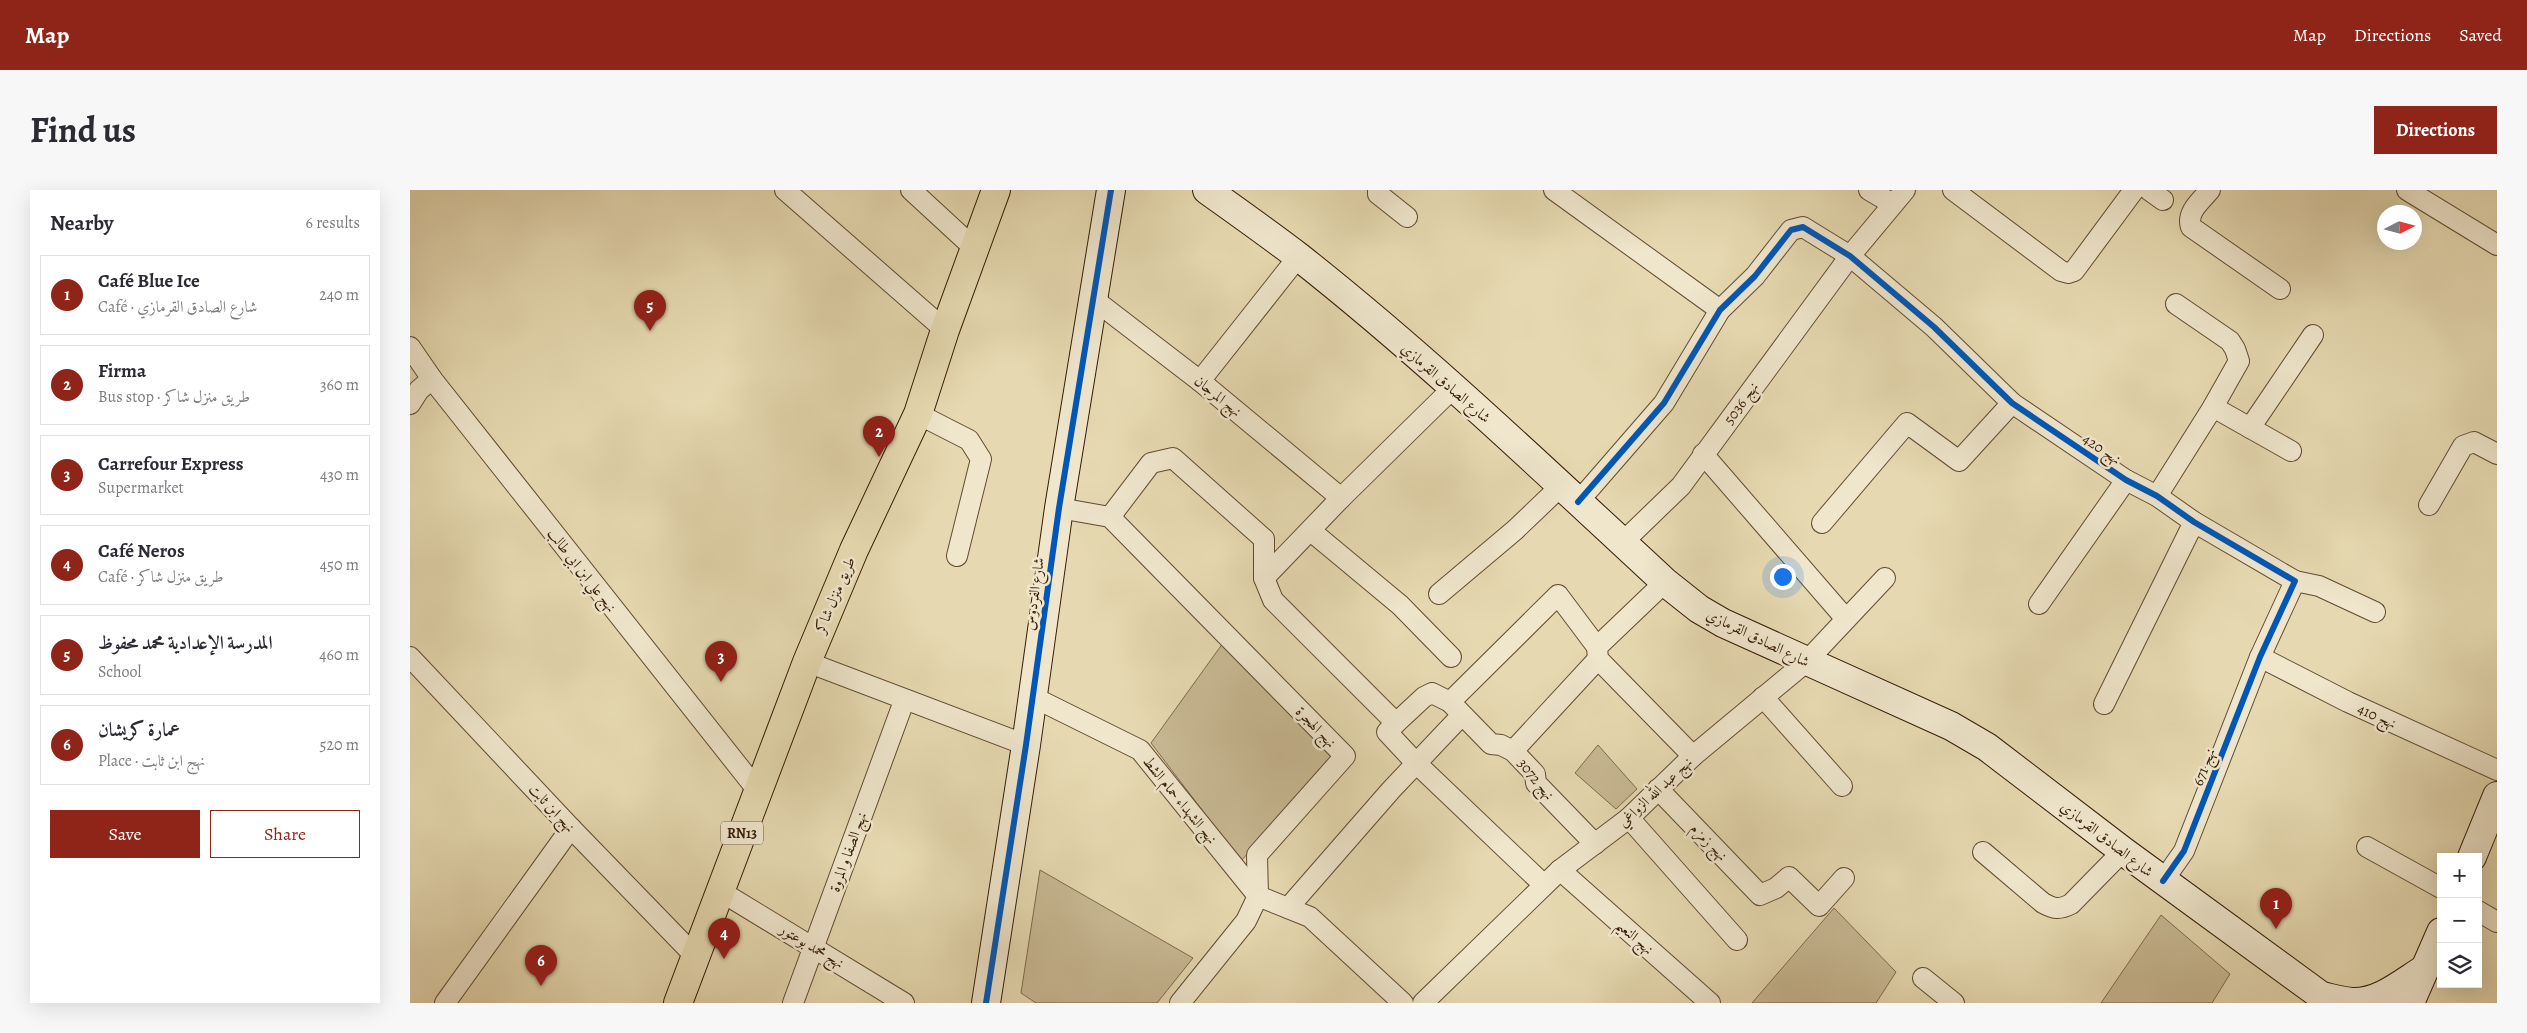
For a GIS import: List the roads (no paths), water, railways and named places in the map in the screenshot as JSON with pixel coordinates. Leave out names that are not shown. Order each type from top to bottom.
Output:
[{"type":"main road","name":"طريق منزل شاكر","points":[[678,1003],[807,662],[854,550],[918,414],[945,330],[996,190]]},
{"type":"main road","name":"شارع الفردوس","points":[[986,1003],[1033,698],[1059,508],[1111,190]]},
{"type":"main road","points":[[1105,230],[1127,190]]},
{"type":"main road","name":"شارع الصادق القرمازي","points":[[1207,190],[1298,257],[1453,388],[1665,582],[1707,614],[1806,662],[1952,726],[2021,772],[2163,882],[2326,1000]]},
{"type":"main road","points":[[2474,853],[2496,799]]},
{"type":"main road","points":[[2410,1003],[2437,942]]},
{"type":"main road","points":[[2326,1000],[2352,1002],[2380,998],[2426,968]]},
{"type":"street","points":[[785,190],[945,330]]},
{"type":"street","points":[[911,190],[974,248]]},
{"type":"street","points":[[1378,190],[1378,194],[1407,216]]},
{"type":"street","points":[[1439,594],[1515,530],[1569,494],[1664,404],[1720,310],[1554,190]]},
{"type":"street","points":[[1869,190],[1899,197]]},
{"type":"street","points":[[1953,190],[2061,271],[2068,273],[2074,271],[2134,190]]},
{"type":"street","points":[[2210,190],[2190,213],[2188,219],[2191,227],[2280,289]]},
{"type":"street","points":[[2407,190],[2497,245]]},
{"type":"street","name":"نهج 5036","points":[[1622,542],[1681,486],[1850,256],[1899,197]]},
{"type":"street","name":"نهج 420","points":[[1720,310],[1755,276],[1791,230],[1796,227],[1803,227],[1850,256],[1934,327],[2012,403],[2126,480],[2157,496],[2194,522],[2295,581],[2319,586],[2375,612]]},
{"type":"street","points":[[1200,381],[1298,257]]},
{"type":"street","name":"نهج المرجان","points":[[1092,298],[1200,381],[1341,498]]},
{"type":"street","points":[[2157,496],[2213,408],[2239,362],[2230,341],[2176,304]]},
{"type":"street","points":[[2250,428],[2313,335]]},
{"type":"street","name":"نهج علي ابن ابي طالب","points":[[410,347],[432,379],[758,791]]},
{"type":"street","points":[[410,404],[420,390],[432,379]]},
{"type":"street","points":[[1264,578],[1341,498],[1453,388]]},
{"type":"street","points":[[1822,523],[1907,423],[1959,461],[2012,403]]},
{"type":"street","points":[[2213,408],[2290,451]]},
{"type":"street","points":[[918,414],[969,440],[981,459],[957,556]]},
{"type":"street","points":[[2428,505],[2462,446],[2474,442],[2497,454]]},
{"type":"street","points":[[1704,454],[1846,619]]},
{"type":"street","points":[[1059,508],[1110,517],[1151,463],[1173,458],[1264,539],[1264,578],[1273,600],[1396,723]]},
{"type":"street","points":[[2039,604],[2126,480]]},
{"type":"street","name":"نهج الهجرة","points":[[1110,517],[1345,756],[1257,855],[1258,896],[1246,921],[1180,1003]]},
{"type":"street","points":[[2104,704],[2194,522]]},
{"type":"street","points":[[1311,531],[1400,605],[1451,657]]},
{"type":"street","name":"نهج عبد الله الزواغي","points":[[1434,999],[1560,870],[1630,818],[1693,756],[1806,662],[1885,578]]},
{"type":"street","points":[[2260,657],[2295,581]]},
{"type":"street","points":[[1513,751],[1598,653],[1665,582]]},
{"type":"street","points":[[1288,908],[1416,763],[1456,709],[1558,595],[1598,653],[1693,756]]},
{"type":"street","name":"نهج ابن ثابت","points":[[410,657],[695,956]]},
{"type":"street","name":"نهج 410","points":[[2260,657],[2348,702],[2497,770]]},
{"type":"street","name":"نهج 671","points":[[2163,882],[2184,851],[2260,657]]},
{"type":"street","points":[[807,662],[904,701],[1026,745]]},
{"type":"street","points":[[1456,709],[1432,693],[1424,697],[1387,732],[1416,763],[1544,885]]},
{"type":"street","name":"نهج الشهداء حمام الشط","points":[[1033,698],[1140,750],[1258,896]]},
{"type":"street","points":[[1763,698],[1842,786]]},
{"type":"street","name":"نهج الصفا و المروة","points":[[793,1003],[904,701]]},
{"type":"street","name":"نهج 3072","points":[[1456,709],[1491,744],[1502,745],[1513,751],[1535,774],[1536,783],[1595,844]]},
{"type":"street","name":"نهج زمزم","points":[[1658,789],[1760,894],[1776,888],[1789,876],[1819,906],[1844,878]]},
{"type":"street","points":[[1630,818],[1738,940]]},
{"type":"street","points":[[445,1003],[571,828]]},
{"type":"street","points":[[2367,847],[2437,886]]},
{"type":"street","points":[[1983,852],[2043,903],[2054,909],[2062,909],[2071,904],[2123,851]]},
{"type":"street","name":"نهج النعيم","points":[[1560,870],[1710,1003]]},
{"type":"street","name":"نهج محمد بوعتور","points":[[720,891],[904,1003]]},
{"type":"street","points":[[1258,896],[1310,917],[1403,1003]]},
{"type":"street","points":[[2482,913],[2497,922]]},
{"type":"street","points":[[1923,978],[1954,1003]]},
{"type":"place","name":"المدرسة الإعدادية محمد محفوظ","points":[[650,331]]},
{"type":"place","name":"Firma","points":[[879,457]]},
{"type":"place","name":"Carrefour Express","points":[[721,682]]},
{"type":"place","name":"Café Blue Ice","points":[[2276,929]]},
{"type":"place","name":"Café Neros","points":[[724,959]]},
{"type":"place","name":"عمارة كريشان","points":[[541,986]]}]
